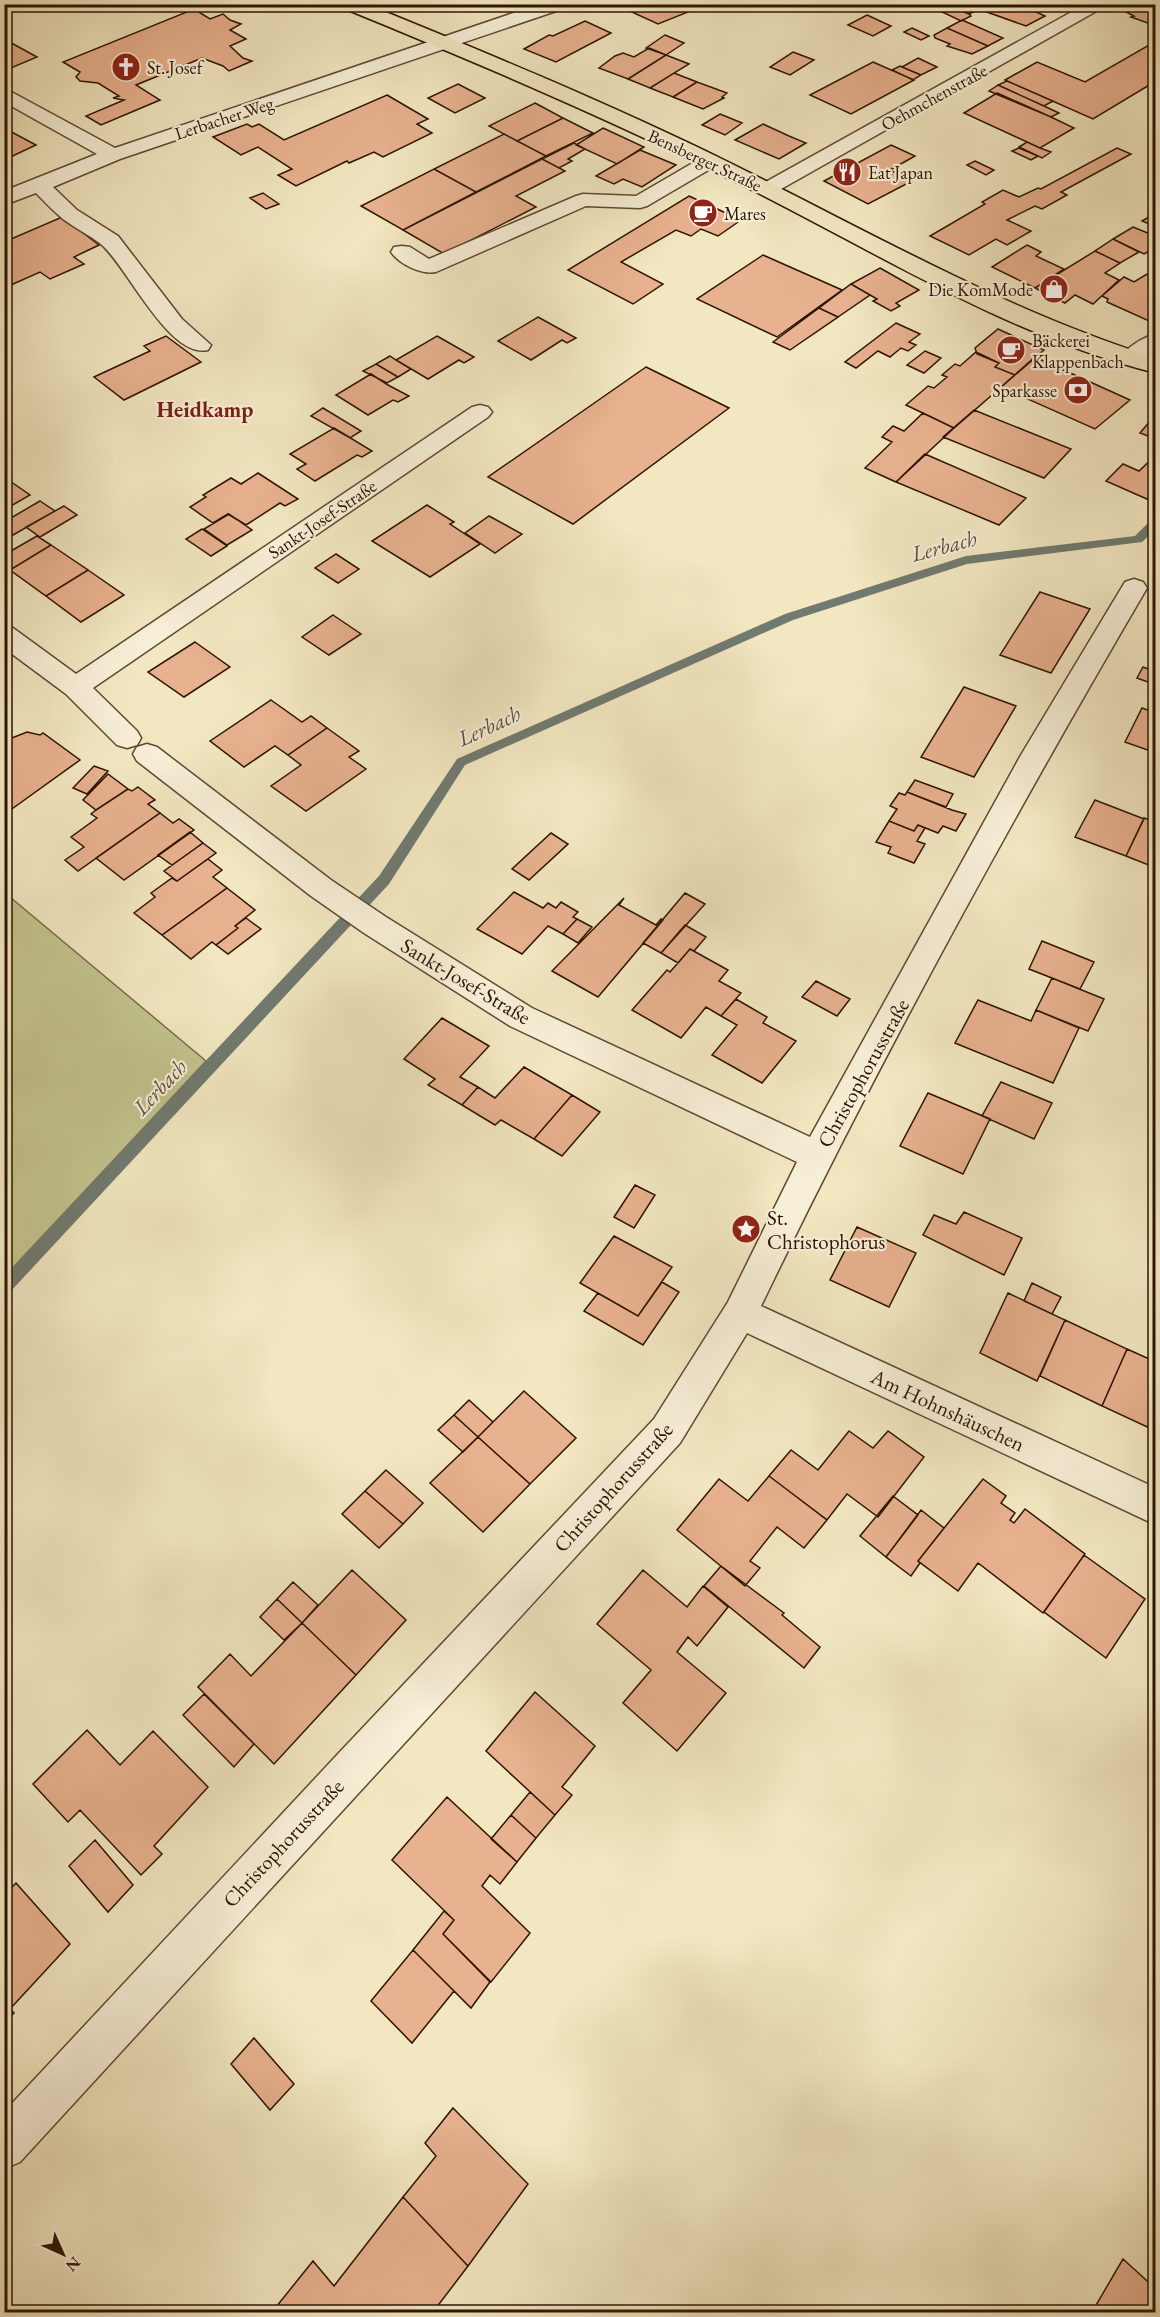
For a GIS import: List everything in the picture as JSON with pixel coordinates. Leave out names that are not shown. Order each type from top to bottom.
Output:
[{"type":"main road","name":"Bensberger Straße","points":[[349,4],[447,44],[710,161],[1034,323],[1155,366]]},
{"type":"street","name":"Lerbacher Weg","points":[[4,199],[113,155],[447,44],[559,4]]},
{"type":"street","name":"Oehmchenstraße","points":[[767,189],[1100,4]]},
{"type":"street","points":[[4,94],[113,155]]},
{"type":"street","points":[[402,252],[428,267],[583,200],[640,202],[710,161]]},
{"type":"street","points":[[39,185],[70,214],[110,242],[174,324],[200,345]]},
{"type":"street","points":[[1130,359],[1155,341]]},
{"type":"street","name":"Sankt-Josef-Straße","points":[[76,687],[480,412]]},
{"type":"street","name":"Christophorusstraße","points":[[4,2146],[351,1769],[667,1431],[740,1313],[817,1156],[1035,755],[1134,588]]},
{"type":"street","name":"Sankt-Josef-Straße","points":[[4,634],[76,687],[137,746],[321,888],[342,900],[375,925],[521,1017],[817,1156]]},
{"type":"street","name":"Am Hohnshäuschen","points":[[740,1313],[1155,1507]]},
{"type":"green space","points":[[4,892],[206,1061],[5,1277],[4,1277]]},
{"type":"building","points":[[625,4],[682,4],[693,10],[658,24],[621,7]]},
{"type":"building","points":[[946,4],[970,4],[980,9],[969,14]]},
{"type":"building","points":[[995,4],[1019,4],[1045,16],[1026,26],[984,11]]},
{"type":"building","points":[[1140,4],[1156,10],[1156,26],[1131,17],[1134,16],[1126,12]]},
{"type":"building","points":[[948,5],[971,16],[961,21],[938,10]]},
{"type":"building","name":"St. Josef","points":[[194,9],[210,19],[223,14],[230,20],[241,24],[230,30],[246,39],[230,46],[243,58],[252,61],[229,71],[223,66],[202,58],[136,85],[160,100],[101,125],[86,116],[124,100],[113,98],[119,96],[98,83],[80,81],[76,77],[80,72],[63,62]]},
{"type":"building","points":[[867,15],[891,26],[873,36],[848,25]]},
{"type":"building","points":[[962,20],[1003,38],[988,46],[947,28]]},
{"type":"building","points":[[585,21],[611,33],[556,62],[524,49],[549,35],[553,36]]},
{"type":"building","points":[[912,28],[929,36],[921,40],[904,32]]},
{"type":"building","points":[[947,28],[988,46],[972,54],[947,46],[950,44],[935,38],[934,35]]},
{"type":"building","points":[[665,35],[684,43],[666,55],[646,48]]},
{"type":"building","points":[[4,39],[37,57],[11,68],[4,64]]},
{"type":"building","points":[[1156,41],[1156,81],[1093,119],[1005,80],[1037,62],[1085,82]]},
{"type":"building","points":[[649,48],[666,55],[628,79],[599,68],[615,56],[623,53],[634,57]]},
{"type":"building","points":[[793,52],[814,60],[790,75],[770,67]]},
{"type":"building","points":[[666,55],[689,64],[650,88],[628,79]]},
{"type":"building","points":[[918,58],[937,67],[921,75],[902,67]]},
{"type":"building","points":[[873,62],[914,80],[851,114],[810,95]]},
{"type":"building","points":[[900,66],[921,75],[913,80],[892,70]]},
{"type":"building","points":[[674,73],[697,82],[673,97],[650,88]]},
{"type":"building","points":[[1007,81],[1053,101],[1044,106],[998,85]]},
{"type":"building","points":[[697,82],[727,93],[722,97],[724,98],[703,109],[673,97]]},
{"type":"building","points":[[458,84],[485,98],[455,113],[428,98]]},
{"type":"building","points":[[998,85],[1059,113],[1051,117],[989,91]]},
{"type":"building","points":[[997,93],[1074,128],[1040,148],[964,113]]},
{"type":"building","points":[[387,95],[428,119],[417,124],[432,133],[383,157],[374,152],[349,163],[347,161],[296,186],[278,175],[292,169],[258,147],[241,155],[213,137],[247,124],[252,127],[259,124],[284,140]]},
{"type":"building","points":[[535,103],[563,118],[517,141],[489,126]]},
{"type":"building","points":[[720,114],[742,123],[725,135],[702,125]]},
{"type":"building","points":[[563,118],[593,133],[546,156],[517,141]]},
{"type":"building","points":[[763,124],[806,143],[779,159],[735,140]]},
{"type":"building","points":[[4,128],[36,145],[4,160]]},
{"type":"building","points":[[603,128],[644,147],[617,164],[576,145]]},
{"type":"building","points":[[504,134],[546,156],[476,192],[434,169]]},
{"type":"building","points":[[1027,142],[1051,152],[1042,158],[1019,147]]},
{"type":"building","points":[[574,143],[585,149],[568,159],[572,161],[559,168],[542,159]]},
{"type":"building","points":[[891,145],[915,156],[890,170],[912,181],[868,204],[824,181]]},
{"type":"building","points":[[1019,148],[1038,156],[1031,160],[1012,151]]},
{"type":"building","points":[[1117,148],[1131,154],[1061,192],[1067,195],[1042,209],[1035,206],[1007,220],[1031,231],[1007,245],[996,239],[969,255],[930,236],[985,204],[982,202],[1003,190],[1019,197],[1038,188],[1041,189]]},
{"type":"building","points":[[640,150],[676,165],[642,187],[623,179],[614,184],[596,176]]},
{"type":"building","points":[[542,159],[565,171],[516,196],[536,207],[444,254],[403,230]]},
{"type":"building","points":[[975,161],[994,170],[986,175],[967,165]]},
{"type":"building","points":[[434,169],[476,192],[403,230],[361,206]]},
{"type":"building","points":[[263,193],[279,204],[266,209],[250,198]]},
{"type":"building","points":[[689,196],[741,220],[718,236],[701,229],[691,236],[676,230],[621,262],[663,284],[633,304],[568,270]]},
{"type":"building","points":[[1152,215],[1156,217],[1156,227],[1142,221]]},
{"type":"building","points":[[62,217],[99,245],[74,257],[84,264],[50,279],[40,272],[4,288],[4,242]]},
{"type":"building","points":[[1133,227],[1155,236],[1156,247],[1144,254],[1113,239]]},
{"type":"building","points":[[1113,239],[1139,252],[1120,263],[1095,251]]},
{"type":"building","points":[[1027,245],[1041,252],[1036,256],[1064,269],[1035,288],[992,267]]},
{"type":"building","points":[[1095,251],[1120,263],[1105,273],[1119,280],[1093,304],[1075,295],[1065,303],[1035,288]]},
{"type":"building","points":[[763,255],[842,290],[777,337],[697,299]]},
{"type":"building","points":[[880,268],[919,290],[896,303],[900,306],[891,311],[873,301],[877,299],[851,284]]},
{"type":"building","points":[[1147,274],[1156,278],[1156,316],[1149,321],[1107,302],[1108,299],[1102,296],[1124,277],[1134,282]]},
{"type":"building","points":[[851,284],[870,295],[838,317],[819,308]]},
{"type":"building","points":[[819,308],[838,317],[790,350],[773,342]]},
{"type":"building","points":[[538,317],[576,338],[567,343],[562,340],[531,360],[498,341]]},
{"type":"building","points":[[896,323],[920,334],[909,342],[916,345],[908,351],[901,348],[890,357],[878,351],[856,368],[845,362]]},
{"type":"building","points":[[998,329],[1044,350],[1015,375],[995,367],[999,363],[977,354],[975,348]]},
{"type":"building","points":[[166,336],[201,362],[124,400],[94,377],[150,351],[144,346]]},
{"type":"building","points":[[437,336],[474,357],[464,363],[459,360],[428,379],[396,360]]},
{"type":"building","points":[[925,351],[941,358],[924,373],[907,365]]},
{"type":"building","points":[[976,352],[999,363],[995,367],[1015,375],[954,428],[906,405],[928,386],[934,388],[947,377],[942,375],[955,364],[960,366]]},
{"type":"building","points":[[390,356],[411,369],[398,377],[376,364]]},
{"type":"building","points":[[1035,357],[1130,400],[1095,429],[1001,387]]},
{"type":"building","points":[[376,364],[398,377],[387,383],[363,371]]},
{"type":"building","points":[[646,367],[729,408],[573,524],[488,477]]},
{"type":"building","points":[[371,374],[409,396],[398,402],[393,400],[368,415],[336,395]]},
{"type":"building","points":[[323,408],[361,431],[350,438],[311,416]]},
{"type":"building","points":[[974,410],[1071,449],[1044,478],[943,437]]},
{"type":"building","points":[[923,413],[954,428],[896,482],[865,468],[892,442],[882,437],[893,426],[904,431]]},
{"type":"building","points":[[1156,414],[1156,439],[1140,433]]},
{"type":"building","points":[[334,428],[372,451],[362,457],[357,455],[315,481],[297,469],[306,464],[290,454]]},
{"type":"building","points":[[925,454],[1026,498],[999,525],[896,482]]},
{"type":"building","points":[[1156,455],[1156,503],[1106,481],[1123,464],[1139,471]]},
{"type":"building","points":[[258,473],[298,499],[285,506],[280,503],[246,525],[228,514],[213,523],[190,507],[206,497],[203,495],[231,478],[241,484]]},
{"type":"building","points":[[4,477],[30,495],[4,510]]},
{"type":"building","points":[[40,501],[55,511],[13,535],[4,529],[4,522]]},
{"type":"building","points":[[427,505],[454,522],[450,524],[480,544],[430,577],[372,541]]},
{"type":"building","points":[[64,506],[77,515],[40,537],[26,527]]},
{"type":"building","points":[[229,514],[252,530],[227,545],[204,529]]},
{"type":"building","points":[[489,516],[522,534],[495,553],[465,533]]},
{"type":"building","points":[[202,529],[227,546],[211,556],[186,539]]},
{"type":"building","points":[[37,536],[51,545],[10,570],[4,566],[4,555]]},
{"type":"building","points":[[51,545],[88,570],[46,596],[10,570]]},
{"type":"building","points":[[336,554],[359,569],[338,583],[315,568]]},
{"type":"building","points":[[88,570],[124,595],[81,622],[46,596]]},
{"type":"building","points":[[1040,592],[1090,609],[1051,673],[1000,655]]},
{"type":"building","points":[[333,615],[361,634],[329,655],[302,637]]},
{"type":"building","points":[[195,642],[230,667],[184,697],[148,672]]},
{"type":"building","points":[[1143,667],[1156,672],[1156,685],[1137,678]]},
{"type":"building","points":[[964,687],[1016,706],[974,777],[921,757]]},
{"type":"building","points":[[271,700],[302,722],[311,716],[327,728],[288,755],[275,746],[244,767],[210,741]]},
{"type":"building","points":[[1142,708],[1156,713],[1156,753],[1125,742]]},
{"type":"building","points":[[327,728],[359,751],[349,757],[366,769],[306,811],[271,786],[301,765],[288,755]]},
{"type":"building","points":[[27,732],[40,735],[43,733],[80,760],[9,811],[4,810],[4,781],[8,778],[4,776],[4,741]]},
{"type":"building","points":[[94,766],[108,771],[87,794],[73,788]]},
{"type":"building","points":[[108,774],[128,789],[96,810],[83,800]]},
{"type":"building","points":[[915,780],[953,794],[946,807],[907,792]]},
{"type":"building","points":[[138,787],[155,800],[148,804],[160,813],[78,871],[65,860],[84,847],[71,837],[97,818],[91,814],[128,789],[132,791]]},
{"type":"building","points":[[907,792],[966,814],[956,831],[943,826],[938,833],[918,825],[914,831],[889,821],[897,809],[890,806],[899,793],[905,795]]},
{"type":"building","points":[[1095,800],[1144,819],[1126,856],[1075,837]]},
{"type":"building","points":[[160,813],[173,823],[179,819],[194,830],[124,880],[96,858]]},
{"type":"building","points":[[1144,818],[1156,822],[1156,868],[1126,856]]},
{"type":"building","points":[[889,821],[914,831],[918,825],[925,828],[917,841],[925,844],[914,863],[888,853],[891,847],[876,842]]},
{"type":"building","points":[[190,832],[203,843],[172,865],[158,855]]},
{"type":"building","points":[[551,833],[568,844],[529,880],[512,869]]},
{"type":"building","points":[[203,843],[216,853],[177,881],[164,871]]},
{"type":"building","points":[[208,859],[222,870],[213,877],[227,888],[162,935],[134,913],[155,897],[151,893],[172,878],[177,881]]},
{"type":"building","points":[[227,888],[255,910],[235,926],[238,928],[216,945],[212,942],[191,959],[162,935]]},
{"type":"building","points":[[514,892],[543,908],[548,903],[556,908],[561,902],[578,912],[573,917],[577,919],[563,934],[548,926],[522,954],[477,929]]},
{"type":"building","points":[[685,893],[705,904],[661,953],[643,943]]},
{"type":"building","points":[[624,898],[619,905],[656,925],[661,919],[663,920],[598,997],[552,971]]},
{"type":"building","points":[[246,918],[261,929],[228,954],[216,945],[238,928],[235,926]]},
{"type":"building","points":[[577,919],[592,927],[578,943],[563,934]]},
{"type":"building","points":[[685,925],[706,937],[694,951],[690,949],[678,963],[661,953]]},
{"type":"building","points":[[1042,941],[1094,962],[1080,989],[1029,969]]},
{"type":"building","points":[[690,949],[728,970],[719,981],[741,993],[721,1016],[706,1007],[681,1038],[632,1010],[667,970],[670,972]]},
{"type":"building","points":[[1052,978],[1104,999],[1088,1031],[1036,1010]]},
{"type":"building","points":[[816,981],[850,999],[837,1016],[802,997]]},
{"type":"building","points":[[736,999],[767,1017],[763,1023],[796,1041],[762,1083],[712,1055],[737,1025],[721,1016]]},
{"type":"building","points":[[978,1000],[1031,1021],[1036,1010],[1079,1028],[1053,1083],[955,1043]]},
{"type":"building","points":[[442,1018],[489,1046],[460,1077],[478,1087],[462,1105],[428,1085],[435,1079],[404,1059]]},
{"type":"building","points":[[524,1067],[572,1095],[534,1139],[501,1120],[495,1125],[462,1105],[478,1087],[495,1098]]},
{"type":"building","points":[[1001,1082],[1052,1103],[1034,1139],[982,1116]]},
{"type":"building","points":[[928,1093],[990,1119],[963,1174],[900,1146]]},
{"type":"building","points":[[572,1095],[600,1112],[562,1156],[534,1139]]},
{"type":"building","points":[[635,1185],[655,1195],[634,1228],[614,1217]]},
{"type":"building","points":[[964,1212],[1022,1238],[1004,1275],[923,1235],[934,1215],[956,1224]]},
{"type":"building","points":[[857,1227],[916,1253],[889,1307],[830,1280]]},
{"type":"building","points":[[614,1236],[672,1267],[638,1316],[580,1283]]},
{"type":"building","points":[[662,1282],[679,1292],[643,1345],[584,1311],[598,1293],[638,1316]]},
{"type":"building","points":[[1032,1283],[1061,1297],[1052,1314],[1024,1301]]},
{"type":"building","points":[[1008,1293],[1065,1320],[1037,1381],[980,1353]]},
{"type":"building","points":[[1065,1320],[1127,1349],[1102,1406],[1040,1376]]},
{"type":"building","points":[[1127,1349],[1156,1362],[1156,1431],[1102,1406]]},
{"type":"building","points":[[524,1391],[576,1438],[530,1484],[478,1437]]},
{"type":"building","points":[[469,1400],[493,1422],[478,1437],[454,1415]]},
{"type":"building","points":[[454,1415],[478,1437],[463,1452],[438,1430]]},
{"type":"building","points":[[849,1431],[873,1448],[888,1431],[924,1457],[878,1517],[847,1494],[827,1520],[769,1476],[791,1450],[818,1470]]},
{"type":"building","points":[[478,1437],[530,1484],[483,1532],[430,1483]]},
{"type":"building","points":[[386,1470],[423,1503],[403,1524],[365,1491]]},
{"type":"building","points":[[769,1476],[827,1520],[804,1548],[777,1527],[750,1561],[760,1568],[745,1586],[677,1530],[719,1479],[748,1501]]},
{"type":"building","points":[[983,1479],[1006,1496],[1001,1503],[1015,1513],[1010,1520],[1014,1523],[1025,1509],[1085,1554],[1043,1613],[978,1563],[958,1591],[918,1561]]},
{"type":"building","points":[[365,1491],[403,1524],[379,1548],[342,1514]]},
{"type":"building","points":[[893,1496],[918,1515],[886,1557],[860,1536]]},
{"type":"building","points":[[921,1510],[944,1528],[918,1561],[920,1563],[911,1576],[886,1557]]},
{"type":"building","points":[[1084,1555],[1145,1599],[1106,1658],[1044,1612]]},
{"type":"building","points":[[721,1566],[784,1613],[782,1615],[820,1647],[804,1668],[704,1586]]},
{"type":"building","points":[[352,1570],[406,1620],[356,1675],[302,1623]]},
{"type":"building","points":[[643,1570],[687,1607],[703,1586],[728,1607],[697,1646],[688,1637],[677,1652],[726,1693],[677,1751],[623,1703],[651,1670],[597,1624]]},
{"type":"building","points":[[293,1582],[318,1605],[302,1623],[277,1599]]},
{"type":"building","points":[[277,1599],[302,1623],[284,1640],[260,1617]]},
{"type":"building","points":[[302,1623],[356,1675],[274,1764],[198,1687],[230,1654],[251,1676]]},
{"type":"building","points":[[535,1692],[595,1746],[562,1787],[572,1795],[555,1815],[486,1751]]},
{"type":"building","points":[[204,1694],[254,1744],[234,1767],[183,1715]]},
{"type":"building","points":[[87,1730],[120,1765],[153,1731],[208,1787],[154,1846],[162,1854],[141,1875],[80,1810],[68,1822],[33,1784]]},
{"type":"building","points":[[530,1792],[555,1815],[536,1838],[511,1815]]},
{"type":"building","points":[[447,1797],[517,1862],[500,1884],[490,1875],[482,1886],[530,1933],[491,1982],[443,1934],[454,1920],[392,1860]]},
{"type":"building","points":[[511,1815],[536,1838],[517,1862],[491,1839]]},
{"type":"building","points":[[95,1840],[133,1885],[108,1912],[69,1866]]},
{"type":"building","points":[[16,1883],[70,1944],[10,2009],[14,2013],[4,2023],[4,1895]]},
{"type":"building","points":[[444,1911],[454,1920],[443,1934],[490,1982],[471,2008],[413,1950]]},
{"type":"building","points":[[413,1950],[454,1991],[412,2043],[371,2001]]},
{"type":"building","points":[[254,2038],[294,2084],[270,2110],[231,2064]]},
{"type":"building","points":[[453,2108],[528,2184],[468,2266],[403,2197],[436,2156],[425,2143]]},
{"type":"building","points":[[403,2197],[468,2266],[433,2312],[272,2312],[313,2261],[334,2286]]},
{"type":"building","points":[[1123,2259],[1156,2289],[1156,2312],[1092,2312]]},
{"type":"waterway","name":"Lerbach","points":[[4,1287],[384,880],[461,762],[789,617],[966,560],[1138,539],[1156,522]]},
{"type":"place","name":"St. Josef","points":[[126,67]]},
{"type":"place","name":"Eat Japan","points":[[847,172]]},
{"type":"place","name":"Mares","points":[[703,213]]},
{"type":"place","name":"Die KomMode","points":[[1054,289]]},
{"type":"place","name":"Bäckerei Klappenbach","points":[[1011,350]]},
{"type":"place","name":"Sparkasse","points":[[1078,390]]},
{"type":"place","name":"St. Christophorus","points":[[746,1229]]},
{"type":"district","name":"Heidkamp","points":[[205,409]]}]
